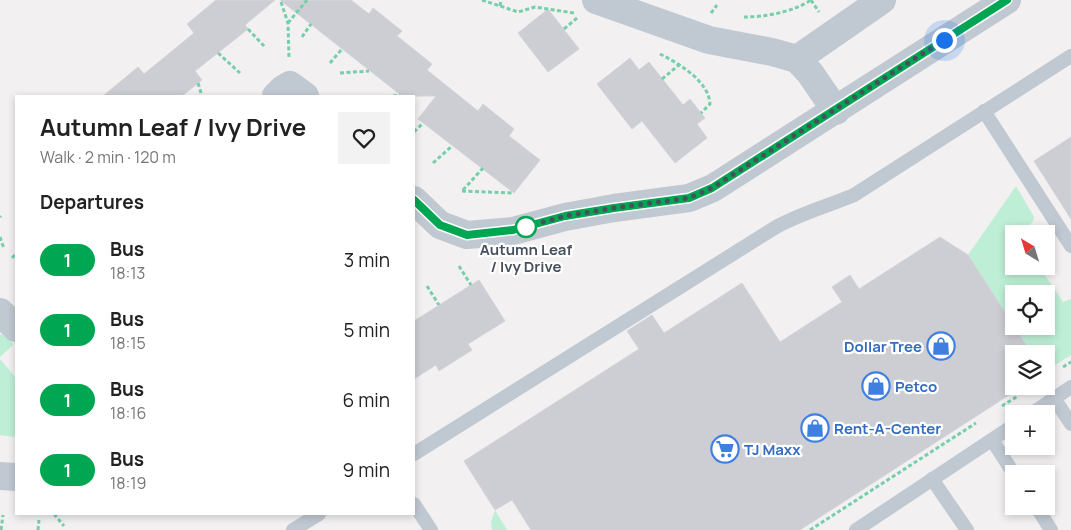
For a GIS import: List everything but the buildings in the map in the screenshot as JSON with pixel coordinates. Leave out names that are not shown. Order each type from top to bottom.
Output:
[{"type":"street","points":[[596,0],[709,40],[772,52],[797,59],[836,110]]},
{"type":"street","points":[[797,59],[882,0]]},
{"type":"street","points":[[419,215],[467,235],[513,230],[565,216],[604,209],[689,198],[712,188],[1007,0]]},
{"type":"street","points":[[0,312],[15,327]]},
{"type":"street","points":[[0,476],[15,477]]},
{"type":"lane","points":[[415,453],[776,227],[798,215],[854,195],[1071,56]]},
{"type":"lane","points":[[984,111],[1071,246]]},
{"type":"lane","points":[[1044,405],[1071,387]]},
{"type":"lane","points":[[1054,398],[1071,424]]},
{"type":"lane","points":[[856,530],[1005,431]]},
{"type":"lane","points":[[992,440],[1008,465]]},
{"type":"lane","points":[[932,479],[967,530]]},
{"type":"lane","points":[[415,506],[431,530]]},
{"type":"lane","points":[[293,530],[317,515]]},
{"type":"lane","points":[[1042,515],[1051,530]]},
{"type":"lane","points":[[874,518],[882,530]]},
{"type":"path","points":[[288,23],[306,0]]},
{"type":"path","points":[[482,0],[518,12],[535,7],[574,13],[581,16],[564,29]]},
{"type":"path","points":[[500,6],[501,0]]},
{"type":"path","points":[[742,17],[752,17],[795,8],[811,0]]},
{"type":"path","points":[[281,2],[288,23],[290,92]]},
{"type":"path","points":[[705,16],[714,17]]},
{"type":"path","points":[[302,37],[311,24]]},
{"type":"path","points":[[248,29],[265,47]]},
{"type":"path","points":[[330,64],[342,49]]},
{"type":"path","points":[[656,52],[680,64],[692,74],[709,98],[710,104],[701,113]]},
{"type":"path","points":[[218,53],[240,73]]},
{"type":"path","points":[[662,79],[680,64]]},
{"type":"path","points":[[340,73],[370,71]]},
{"type":"path","points":[[198,83],[202,95]]},
{"type":"path","points":[[415,131],[423,123]]},
{"type":"path","points":[[433,163],[452,146]]},
{"type":"path","points":[[483,168],[462,191],[514,193]]},
{"type":"path","points":[[0,237],[4,248]]},
{"type":"path","points":[[12,258],[15,255]]},
{"type":"path","points":[[459,266],[472,285]]},
{"type":"path","points":[[427,286],[439,305]]},
{"type":"path","points":[[1000,408],[1020,395]]},
{"type":"path","points":[[810,530],[984,418]]},
{"type":"path","points":[[1,530],[3,515]]},
{"type":"path","points":[[55,515],[64,526]]},
{"type":"path","points":[[38,530],[39,520]]},
{"type":"green space","points":[[1016,186],[1034,217],[1033,222],[1029,225],[1005,225],[1005,275],[1045,275],[1052,285],[1005,285],[1005,312],[968,255]]},
{"type":"green space","points":[[1055,290],[1063,302],[1071,299],[1071,355],[1055,365],[1055,345],[1026,345],[1020,335],[1055,335]]},
{"type":"green space","points":[[0,334],[9,338],[13,345],[0,357]]},
{"type":"green space","points":[[0,359],[15,377],[15,437],[0,435]]},
{"type":"green space","points":[[495,510],[507,530],[492,530],[491,522]]},
{"type":"bus line","name":"1","points":[[415,201],[440,225],[467,235],[513,230],[565,216],[689,198],[712,188],[1007,0]]},
{"type":"place","name":"Autumn Leaf / Ivy Drive","points":[[526,227]]},
{"type":"place","name":"Dollar Tree","points":[[941,346]]},
{"type":"place","name":"Petco","points":[[876,386]]},
{"type":"place","name":"Rent-A-Center","points":[[815,428]]},
{"type":"place","name":"TJ Maxx","points":[[725,449]]},
{"type":"route","points":[[526,227],[565,216],[689,198],[712,188],[944,40]]}]
